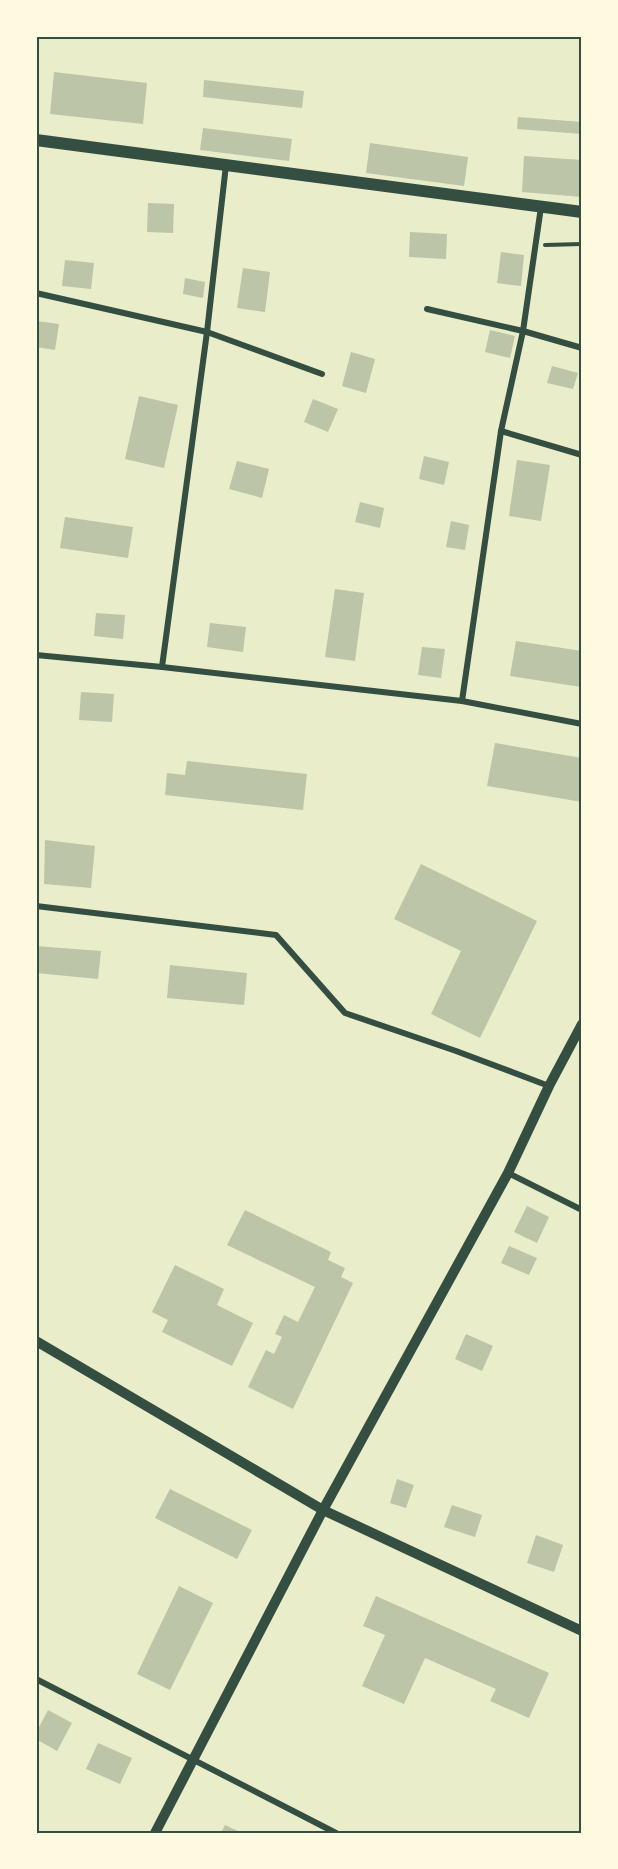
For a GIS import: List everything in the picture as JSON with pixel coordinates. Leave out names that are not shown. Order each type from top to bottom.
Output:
[{"type":"main road","points":[[36,140],[582,212]]},
{"type":"street","points":[[162,667],[207,332],[226,165]]},
{"type":"street","points":[[462,701],[501,431],[523,331],[541,207]]},
{"type":"street","points":[[36,293],[207,332],[322,374]]},
{"type":"street","points":[[427,309],[523,331],[582,348]]},
{"type":"street","points":[[501,431],[582,455]]},
{"type":"street","points":[[36,655],[462,701],[582,724]]},
{"type":"street","points":[[36,906],[276,935],[345,1013],[549,1086]]},
{"type":"street","points":[[155,1833],[323,1510],[508,1173],[549,1086],[582,1024]]},
{"type":"street","points":[[508,1173],[582,1210]]},
{"type":"street","points":[[36,1341],[323,1510],[582,1631]]},
{"type":"street","points":[[36,1679],[336,1833]]},
{"type":"path","points":[[536,246],[582,244]]},
{"type":"building","points":[[54,72],[147,83],[143,124],[50,114]]},
{"type":"building","points":[[204,80],[304,91],[302,108],[203,97]]},
{"type":"building","points":[[518,117],[582,122],[582,134],[517,129]]},
{"type":"building","points":[[203,128],[292,139],[289,161],[200,150]]},
{"type":"building","points":[[370,143],[468,157],[464,186],[366,173]]},
{"type":"building","points":[[524,156],[582,160],[582,197],[522,192]]},
{"type":"building","points":[[148,203],[174,204],[173,233],[147,232]]},
{"type":"building","points":[[410,232],[447,234],[446,259],[409,257]]},
{"type":"building","points":[[501,252],[524,255],[521,286],[497,283]]},
{"type":"building","points":[[65,260],[94,263],[91,289],[62,286]]},
{"type":"building","points":[[243,268],[270,272],[265,312],[237,308]]},
{"type":"building","points":[[185,278],[205,282],[203,298],[183,294]]},
{"type":"building","points":[[36,321],[59,324],[55,350],[36,347]]},
{"type":"building","points":[[490,330],[515,336],[510,358],[485,352]]},
{"type":"building","points":[[351,352],[375,359],[366,393],[342,386]]},
{"type":"building","points":[[552,366],[578,373],[573,389],[547,383]]},
{"type":"building","points":[[139,396],[178,405],[164,468],[125,459]]},
{"type":"building","points":[[313,399],[338,409],[328,432],[304,422]]},
{"type":"building","points":[[424,456],[449,462],[444,485],[419,479]]},
{"type":"building","points":[[517,460],[550,465],[541,521],[509,516]]},
{"type":"building","points":[[237,461],[269,469],[262,498],[229,489]]},
{"type":"building","points":[[360,502],[384,508],[380,528],[355,522]]},
{"type":"building","points":[[65,517],[133,527],[128,558],[60,548]]},
{"type":"building","points":[[451,521],[469,525],[465,550],[446,547]]},
{"type":"building","points":[[335,589],[364,593],[355,661],[325,657]]},
{"type":"building","points":[[96,613],[125,615],[123,639],[94,636]]},
{"type":"building","points":[[210,623],[246,627],[243,652],[207,647]]},
{"type":"building","points":[[516,641],[582,651],[581,687],[510,676]]},
{"type":"building","points":[[422,647],[445,649],[441,678],[418,675]]},
{"type":"building","points":[[81,692],[114,694],[112,722],[79,720]]},
{"type":"building","points":[[495,743],[582,758],[582,802],[487,786]]},
{"type":"building","points":[[187,761],[307,774],[303,810],[165,795],[167,773],[185,775]]},
{"type":"building","points":[[45,840],[95,846],[91,888],[44,884]]},
{"type":"building","points":[[421,864],[537,921],[480,1038],[431,1014],[461,951],[394,919]]},
{"type":"building","points":[[36,946],[101,951],[98,979],[36,973]]},
{"type":"building","points":[[170,965],[247,973],[244,1005],[167,998]]},
{"type":"building","points":[[527,1206],[549,1217],[537,1243],[514,1232]]},
{"type":"building","points":[[245,1210],[331,1252],[328,1260],[345,1268],[341,1277],[353,1283],[293,1409],[248,1387],[266,1350],[274,1354],[282,1337],[275,1334],[284,1315],[298,1322],[315,1287],[227,1245]]},
{"type":"building","points":[[509,1246],[537,1258],[529,1275],[501,1263]]},
{"type":"building","points":[[175,1265],[224,1289],[217,1305],[253,1323],[232,1366],[162,1332],[168,1320],[152,1312]]},
{"type":"building","points":[[466,1334],[493,1346],[482,1371],[455,1359]]},
{"type":"building","points":[[397,1479],[414,1485],[406,1508],[390,1503]]},
{"type":"building","points":[[170,1489],[252,1530],[237,1559],[155,1518]]},
{"type":"building","points":[[452,1505],[482,1515],[475,1537],[444,1527]]},
{"type":"building","points":[[536,1535],[563,1545],[554,1572],[527,1563]]},
{"type":"building","points":[[179,1586],[213,1603],[170,1690],[137,1674]]},
{"type":"building","points":[[376,1596],[549,1673],[529,1718],[490,1701],[496,1689],[425,1658],[404,1704],[362,1686],[385,1635],[363,1626]]},
{"type":"building","points":[[48,1710],[72,1723],[57,1751],[36,1739],[36,1733]]},
{"type":"building","points":[[98,1743],[132,1758],[120,1784],[86,1769]]},
{"type":"building","points":[[225,1825],[242,1833],[221,1833]]}]
